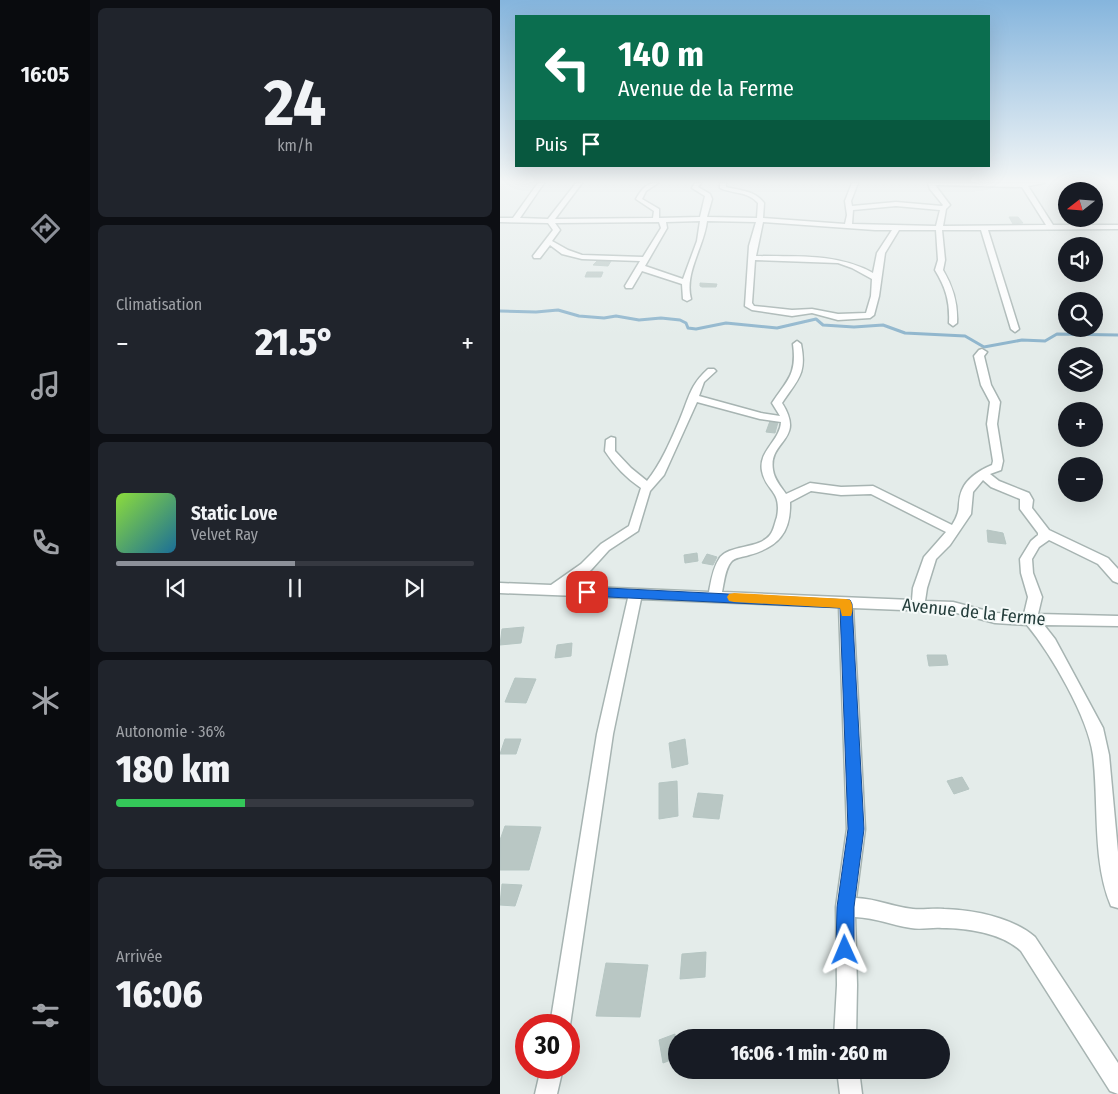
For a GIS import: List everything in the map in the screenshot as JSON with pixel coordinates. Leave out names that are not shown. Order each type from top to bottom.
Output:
[{"type":"street","points":[[537,256],[555,234]]},
{"type":"street","points":[[629,286],[660,234]]},
{"type":"street","points":[[687,299],[684,282],[697,253],[701,234]]},
{"type":"street","points":[[757,234],[752,258],[748,304],[752,308],[792,313],[812,311],[838,317],[870,315],[876,296],[876,278],[881,253],[892,234]]},
{"type":"street","points":[[940,234],[942,260],[938,270],[946,282],[954,306],[953,323]]},
{"type":"street","points":[[986,234],[1015,330]]},
{"type":"street","points":[[549,242],[558,245],[563,252],[580,256],[644,259]]},
{"type":"street","points":[[752,258],[838,260],[855,266],[876,278]]},
{"type":"street","points":[[639,267],[684,282]]},
{"type":"street","points":[[714,596],[725,560],[730,556],[764,546],[777,535],[785,505],[767,469],[771,448],[781,439],[786,420],[777,402],[797,373],[800,362],[797,344]]},
{"type":"street","points":[[918,606],[920,588],[930,557],[946,542],[966,510],[967,491],[982,473],[997,467],[998,461],[992,424],[996,402],[986,385],[979,360],[982,352]]},
{"type":"street","points":[[554,590],[586,567],[605,547],[630,532],[637,521],[643,496],[658,475],[700,381],[711,371]]},
{"type":"street","points":[[694,398],[760,416],[786,420]]},
{"type":"street","points":[[611,440],[610,451],[614,457],[626,468],[631,477],[648,487]]},
{"type":"street","points":[[982,473],[995,484],[1024,496],[1027,500],[1026,509],[1044,533],[1103,561],[1118,578]]},
{"type":"street","points":[[784,500],[810,487],[841,492],[873,490],[954,531]]},
{"type":"street","points":[[1044,533],[1045,537],[1035,544],[1026,559],[1027,573],[1036,598],[1030,619],[1050,643],[1095,728],[1101,755],[1110,861],[1114,890],[1118,899]]},
{"type":"street","name":"Avenue de la Ferme","points":[[500,588],[952,607],[995,618],[1118,621]]},
{"type":"street","points":[[562,1014],[605,734],[636,593]]},
{"type":"street","points":[[844,1029],[847,985],[845,907],[856,829],[846,604]]},
{"type":"street","points":[[845,907],[873,908],[912,919],[943,918],[971,921],[1019,936],[1028,944],[1118,1083]]},
{"type":"street","points":[[546,1094],[549,1079]]},
{"type":"street","points":[[849,1079],[851,1094]]},
{"type":"building","points":[[597,261],[611,261],[608,266],[593,265]]},
{"type":"building","points":[[587,272],[603,272],[601,277],[585,277]]},
{"type":"building","points":[[700,283],[717,284],[716,287],[702,287]]},
{"type":"building","points":[[770,421],[778,422],[775,433],[766,432]]},
{"type":"building","points":[[987,530],[1003,533],[1006,544],[988,542]]},
{"type":"building","points":[[697,553],[698,561],[685,563],[684,555]]},
{"type":"building","points":[[707,554],[717,557],[713,565],[702,563]]},
{"type":"building","points":[[524,627],[521,643],[500,645],[502,629]]},
{"type":"building","points":[[572,643],[571,656],[555,658],[557,645]]},
{"type":"building","points":[[927,655],[946,655],[948,665],[929,666]]},
{"type":"building","points":[[515,678],[536,679],[526,703],[505,702]]},
{"type":"building","points":[[505,739],[521,739],[516,754],[500,754]]},
{"type":"building","points":[[685,739],[688,764],[672,768],[669,743]]},
{"type":"building","points":[[962,777],[969,789],[954,794],[947,781]]},
{"type":"building","points":[[677,781],[678,816],[659,819],[659,783]]},
{"type":"building","points":[[698,793],[723,795],[719,819],[693,817]]},
{"type":"building","points":[[505,826],[541,827],[529,870],[500,870],[500,840]]},
{"type":"building","points":[[502,884],[522,885],[515,906],[500,905]]},
{"type":"building","points":[[706,952],[705,977],[680,979],[682,954]]},
{"type":"building","points":[[606,963],[648,965],[640,1017],[596,1016]]},
{"type":"building","points":[[668,1037],[668,1061],[663,1063],[659,1040]]},
{"type":"waterway","points":[[500,311],[536,312],[558,310],[579,316],[604,318],[616,316],[639,320],[661,318],[680,320],[686,323],[688,328],[696,329],[726,323],[777,328],[816,319],[823,325],[854,327],[883,325],[905,333],[965,336],[984,347],[1022,340],[1045,341],[1057,334],[1118,335]]},
{"type":"slow traffic","points":[[734,597],[846,604],[847,612]]},
{"type":"route","points":[[587,592],[714,596],[846,604],[856,829],[845,907],[845,950]]}]
